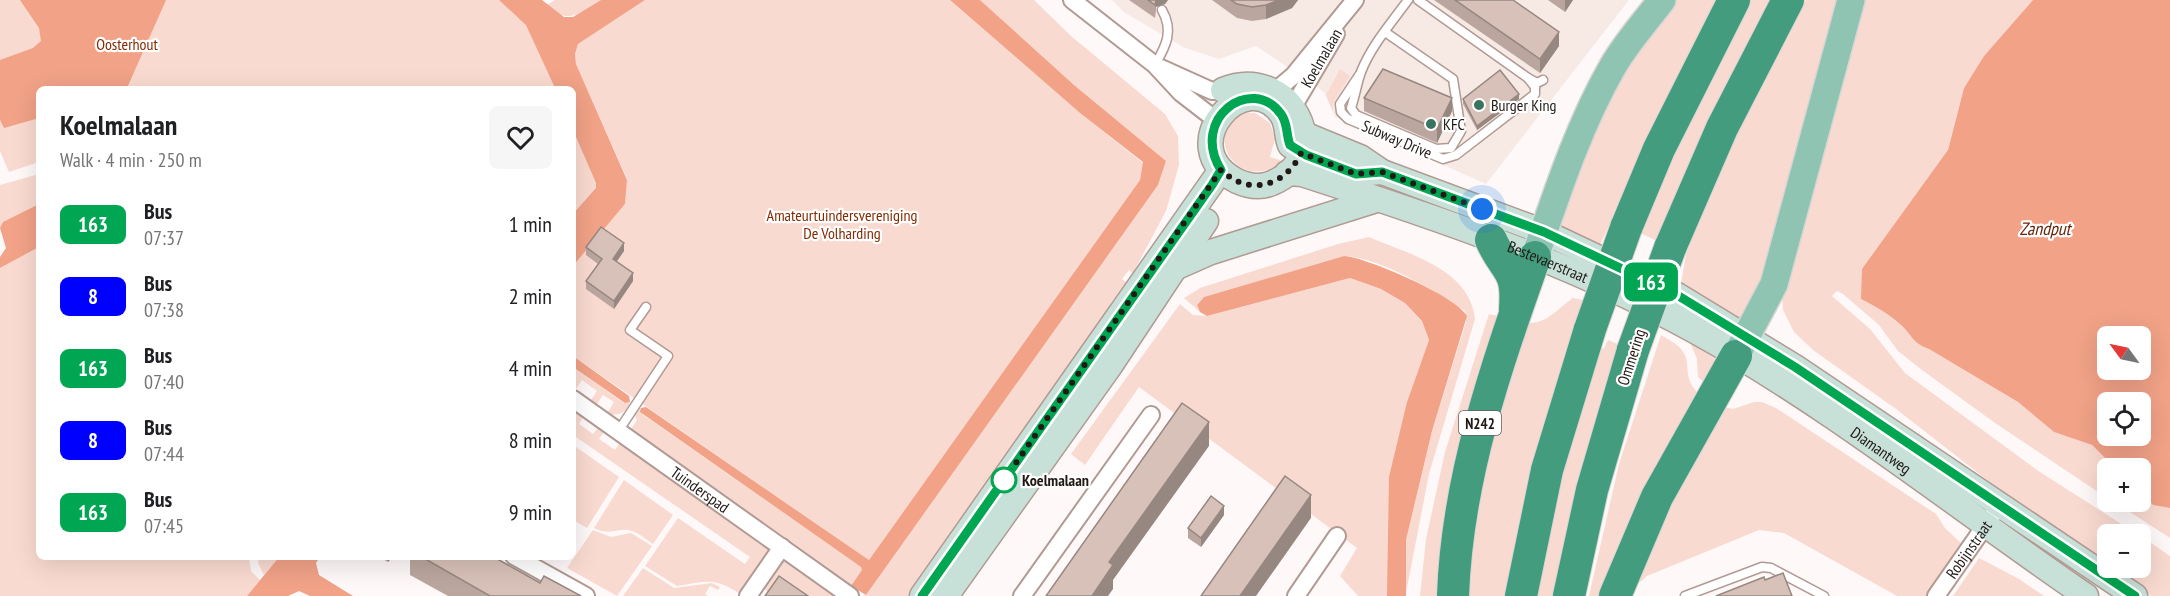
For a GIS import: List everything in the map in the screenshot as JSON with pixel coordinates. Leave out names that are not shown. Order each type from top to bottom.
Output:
[{"type":"highway","points":[[1521,596],[1547,470],[1590,329],[1626,228],[1659,149],[1734,0]]},
{"type":"highway","name":"Ommering","points":[[1569,596],[1592,490],[1633,350],[1670,248],[1722,128],[1788,0]]},
{"type":"highway","name":"N242","points":[[1491,240],[1501,261],[1516,282],[1515,314]]},
{"type":"highway","name":"N242","points":[[1453,596],[1460,518],[1469,465],[1479,427],[1539,244]]},
{"type":"highway","points":[[1615,596],[1657,497],[1742,347]]},
{"type":"main road","name":"N242","points":[[1539,244],[1593,106],[1629,42],[1662,0]]},
{"type":"main road","points":[[1742,347],[1774,284],[1851,0]]},
{"type":"street","points":[[1072,0],[1155,65],[1181,93],[1216,120]]},
{"type":"street","name":"Koelmalaan","points":[[1268,95],[1293,75],[1352,4]]},
{"type":"street","name":"Koelmalaan","points":[[1293,107],[1320,65],[1352,4]]},
{"type":"street","points":[[1155,65],[1212,91],[1247,85],[1268,95],[1293,107],[1301,121],[1302,143],[1287,173],[1262,186],[1252,186],[1228,175],[1212,146],[1216,120],[1231,105],[1268,95]]},
{"type":"street","points":[[1268,95],[1273,106],[1283,116],[1290,145],[1302,143]]},
{"type":"street","name":"Bestevaerstraat","points":[[1302,143],[1356,174],[1382,172],[1539,244],[1587,277],[1672,306]]},
{"type":"street","name":"Bestevaerstraat","points":[[1287,173],[1302,174],[1491,240],[1539,244]]},
{"type":"street","points":[[946,596],[1177,267],[1228,175]]},
{"type":"street","points":[[922,596],[1228,175]]},
{"type":"street","points":[[1177,267],[1211,252],[1376,200]]},
{"type":"street","name":"Diamantweg","points":[[1672,306],[2001,503],[2135,596]]},
{"type":"street","name":"Diamantweg","points":[[1742,347],[1831,416],[2086,596]]},
{"type":"street","name":"Tuinderspad","points":[[576,401],[847,594]]},
{"type":"street","points":[[1023,596],[1151,415]]},
{"type":"street","name":"Robijnstraat","points":[[1936,596],[2001,503]]},
{"type":"street","points":[[1296,596],[1337,536]]},
{"type":"street","points":[[748,596],[782,547]]},
{"type":"street","points":[[521,560],[586,596]]},
{"type":"lane","points":[[1385,32],[1453,79],[1461,131],[1451,148],[1436,149],[1356,115],[1351,108],[1359,85],[1360,74],[1385,32],[1408,0]]},
{"type":"lane","points":[[1418,0],[1528,78],[1537,83],[1544,80]]},
{"type":"lane","points":[[1155,65],[1168,42],[1169,32],[1162,10]]},
{"type":"lane","name":"Subway Drive","points":[[1360,74],[1340,104],[1341,112],[1348,119],[1443,159],[1456,155],[1535,94],[1535,87],[1528,78]]},
{"type":"lane","points":[[618,430],[668,356],[630,330],[646,307]]},
{"type":"lane","points":[[1684,596],[1762,567],[1771,568],[1824,596]]},
{"type":"shaded area","points":[[1112,0],[1629,0],[1486,184],[1335,117],[1324,92],[1256,46],[1219,59],[1185,48],[1125,13]]},
{"type":"green space","name":"Oosterhout","points":[[0,0],[520,0],[566,86],[36,86],[36,163],[9,172],[0,151],[0,120],[5,128],[0,106]]},
{"type":"green space","points":[[555,0],[601,0],[580,13],[568,16],[562,15],[547,5]]},
{"type":"green space","name":"Amateurtuindersvereniging De Volharding","points":[[645,0],[950,0],[1080,113],[1143,163],[1140,180],[869,560],[576,358],[576,262],[625,204],[627,179],[576,64],[575,54],[578,44]]},
{"type":"green space","points":[[980,0],[1034,0],[1071,36],[1165,114],[1178,136],[1179,165],[1166,211],[1133,273],[1129,270],[1122,279],[1126,282],[1110,304],[1109,317],[910,596],[865,596],[863,595],[866,595],[1158,185],[1166,161],[1074,85]]},
{"type":"green space","points":[[1674,0],[1718,0],[1657,120],[1600,245],[1556,227],[1573,175],[1628,61]]},
{"type":"green space","points":[[1746,0],[1772,0],[1657,241],[1636,231]]},
{"type":"green space","points":[[1806,0],[1839,0],[1766,278],[1745,321],[1681,284],[1686,254],[1717,174]]},
{"type":"green space","points":[[1858,0],[2033,0],[1984,56],[1964,88],[1948,150],[1861,299],[1892,317],[1919,344],[2018,402],[2054,432],[2092,445],[2105,458],[2097,458],[2097,491],[1995,423],[1922,370],[1898,351],[1879,325],[1843,294],[1837,291],[1832,296],[1870,329],[1905,373],[2037,470],[2097,508],[2097,512],[2103,512],[2121,524],[2097,524],[2097,559],[2036,518],[1896,409],[1813,350],[1794,332],[1783,310],[1782,292]]},
{"type":"green space","points":[[1340,69],[1350,76],[1333,103],[1333,111],[1326,95]]},
{"type":"green space","points":[[576,110],[611,193],[576,235]]},
{"type":"green space","points":[[1246,113],[1255,113],[1270,123],[1275,139],[1270,157],[1283,161],[1267,170],[1252,171],[1240,166],[1230,158],[1225,146],[1225,134],[1232,122]]},
{"type":"green space","points":[[36,175],[36,206],[4,222],[0,228],[0,185]]},
{"type":"green space","points":[[1369,237],[1418,257],[1449,275],[1462,287],[1471,302],[1475,319],[1429,474],[1406,593],[1406,540],[1432,431],[1466,322],[1465,311],[1407,276],[1374,262],[1344,256],[1204,297],[1197,305],[1200,312],[1184,298],[1200,288],[1338,244]]},
{"type":"green space","points":[[36,249],[36,560],[249,560],[251,571],[260,580],[247,596],[0,596],[0,268]]},
{"type":"green space","points":[[1350,278],[1381,289],[1405,303],[1422,321],[1429,340],[1407,402],[1387,596],[1358,596],[1340,576],[1357,548],[1139,387],[1085,465],[1071,454],[1180,304],[1193,315],[1207,316]]},
{"type":"green space","points":[[1573,298],[1583,300],[1548,417],[1507,596],[1459,596],[1460,569],[1519,321],[1535,323],[1542,321]]},
{"type":"green space","points":[[1489,314],[1507,318],[1445,596],[1420,596],[1426,539],[1445,452]]},
{"type":"green space","points":[[1661,335],[1674,343],[1685,355],[1688,377],[1694,389],[1701,396],[1608,596],[1589,596],[1619,464]]},
{"type":"green space","points":[[1608,340],[1620,345],[1555,596],[1531,596],[1593,352],[1604,348]]},
{"type":"green space","points":[[1690,342],[1720,362],[1707,385],[1698,377],[1697,359]]},
{"type":"green space","points":[[576,369],[624,403],[630,402],[627,408],[621,413],[612,415],[608,412],[614,402],[603,395],[597,404],[591,400],[597,391],[582,380],[576,389]]},
{"type":"green space","points":[[1754,402],[1762,402],[1776,408],[1936,514],[1945,528],[1962,544],[1926,596],[1897,596],[1784,533],[1759,530],[1647,576],[1624,596],[1720,406],[1733,409]]},
{"type":"green space","points":[[641,408],[642,414],[861,567],[863,570],[851,586],[631,429],[637,420],[634,414]]},
{"type":"green space","points":[[576,409],[585,414],[579,424],[593,434],[600,425],[606,429],[599,439],[615,450],[622,440],[773,547],[740,594],[724,585],[710,582],[677,586],[645,566],[678,518],[745,564],[750,557],[576,437]]},
{"type":"green space","points":[[576,447],[619,477],[587,528],[576,522]]},
{"type":"green space","points":[[624,480],[673,515],[653,544],[632,531],[605,532],[594,528]]},
{"type":"green space","points":[[2151,503],[2170,508],[2170,538],[2130,512],[2151,512]]},
{"type":"green space","points":[[593,530],[611,537],[631,533],[652,546],[617,596],[567,568],[572,560],[576,560],[576,555]]},
{"type":"green space","points":[[2151,543],[2170,556],[2170,596],[2151,596],[2124,578],[2151,578]]},
{"type":"green space","points":[[1979,558],[2019,579],[2044,596],[1953,596]]},
{"type":"green space","points":[[258,560],[277,560],[264,575]]},
{"type":"green space","points":[[787,561],[835,596],[774,596],[764,589],[783,562]]},
{"type":"green space","points":[[643,568],[674,588],[712,583],[720,587],[718,590],[710,586],[705,594],[708,596],[623,596]]},
{"type":"water","points":[[20,0],[166,0],[128,86],[36,86],[36,119],[4,128],[0,120],[0,60],[33,48],[41,41],[39,28]]},
{"type":"water","points":[[499,0],[542,0],[564,17],[573,17],[601,0],[645,0],[578,44],[575,54],[576,64],[627,180],[625,204],[576,262],[576,211],[596,188],[596,183],[576,137],[576,86],[554,86],[526,25]]},
{"type":"water","points":[[950,0],[980,0],[1074,85],[1166,161],[1158,185],[866,595],[851,586],[862,570],[861,567],[640,412],[641,408],[646,407],[869,560],[1140,180],[1143,162],[1080,113]]},
{"type":"water","name":"Zandput","points":[[2033,0],[2170,0],[2170,508],[2151,503],[2151,458],[2105,458],[2092,445],[2054,432],[2018,402],[1919,344],[1892,317],[1861,299],[1862,269],[1948,150],[1964,88],[1984,56]]},
{"type":"water","points":[[36,206],[36,249],[0,268],[0,257],[6,248],[0,228],[3,222]]},
{"type":"water","points":[[1344,256],[1371,263],[1410,279],[1447,299],[1467,316],[1432,431],[1406,540],[1406,596],[1387,596],[1389,477],[1407,402],[1429,340],[1422,321],[1405,303],[1381,289],[1350,278],[1207,316],[1200,312],[1197,305],[1204,297]]},
{"type":"water","points":[[576,358],[629,396],[630,402],[625,403],[576,369]]},
{"type":"water","points":[[277,560],[318,560],[316,563],[319,575],[353,596],[310,596],[299,591],[288,596],[247,596]]},
{"type":"building","points":[[1231,0],[1279,0],[1252,7],[1237,4]]},
{"type":"building","points":[[1455,0],[1513,0],[1559,32],[1540,59]]},
{"type":"building","points":[[1383,69],[1452,98],[1437,129],[1364,98]]},
{"type":"building","points":[[1500,70],[1519,94],[1477,126],[1463,99]]},
{"type":"building","points":[[601,227],[624,243],[613,259],[633,273],[614,301],[586,281],[602,259],[586,247]]},
{"type":"building","points":[[1182,403],[1209,422],[1109,562],[1113,565],[1092,596],[1046,596]]},
{"type":"building","points":[[1285,476],[1311,495],[1240,596],[1201,596]]},
{"type":"building","points":[[1211,496],[1224,506],[1201,538],[1188,528]]},
{"type":"building","points":[[427,560],[499,560],[540,583],[544,576],[581,596],[490,596]]},
{"type":"building","points":[[1783,573],[1792,596],[1716,596],[1764,577],[1765,580]]},
{"type":"building","points":[[779,576],[808,596],[765,596]]},
{"type":"bus line","name":"163","points":[[922,596],[1212,185],[1221,170],[1216,162],[1212,146],[1216,120],[1223,111],[1240,101],[1261,100],[1280,111],[1286,124],[1290,145],[1306,155],[1356,174],[1382,172],[1544,232],[1677,295],[1795,367],[2001,503],[2135,596]]},
{"type":"place","name":"Burger King","points":[[1479,105]]},
{"type":"place","name":"KFC","points":[[1431,124]]},
{"type":"place","name":"Koelmalaan","points":[[1004,480]]},
{"type":"route","points":[[1004,480],[1003,482],[1221,170],[1243,184],[1262,186],[1280,179],[1297,161],[1301,153],[1356,174],[1382,172],[1482,209]]}]
